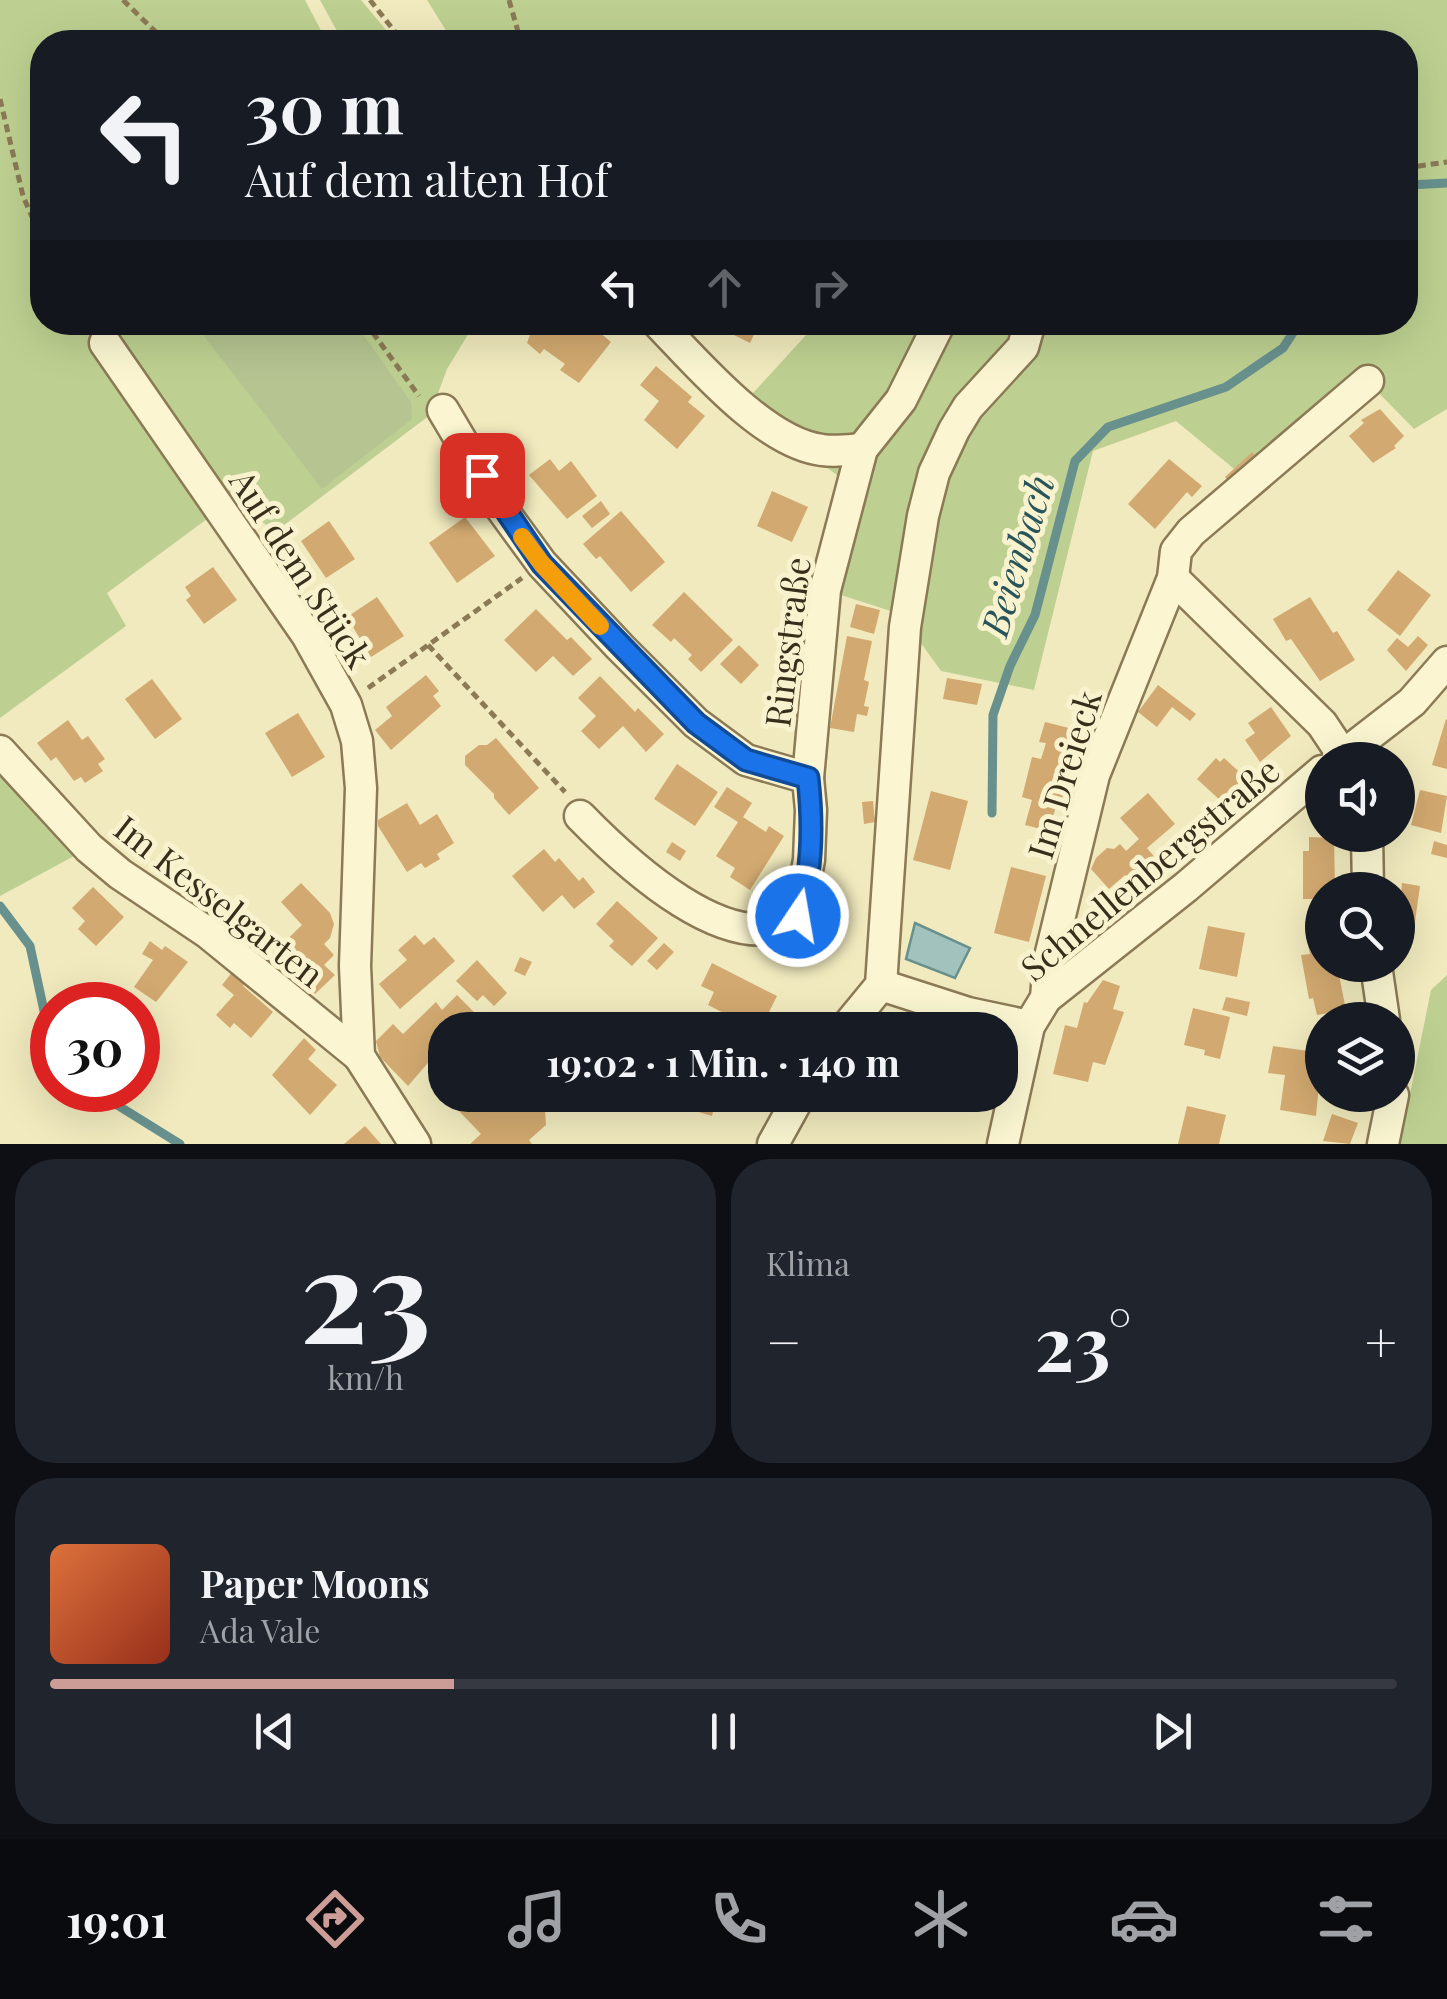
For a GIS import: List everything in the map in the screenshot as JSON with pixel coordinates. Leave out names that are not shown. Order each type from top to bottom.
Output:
[{"type":"street","points":[[670,335],[736,403],[778,433],[820,450],[862,450]]},
{"type":"street","name":"Ringstraße","points":[[580,816],[652,880],[703,915],[764,931],[784,927],[798,916],[803,902],[811,810],[808,778],[825,590],[862,450],[901,400],[934,335]]},
{"type":"street","points":[[858,1012],[881,984],[905,627],[922,516],[934,474],[954,430],[968,407],[1023,347],[1026,335]]},
{"type":"street","name":"Auf dem Stück","points":[[105,343],[307,635],[346,704],[357,741],[361,788],[355,966],[360,1056],[415,1144]]},
{"type":"street","name":"Im Dreieck","points":[[1046,998],[1048,962],[1094,775],[1173,578],[1176,551],[1191,532],[1368,381]]},
{"type":"street","points":[[443,410],[501,508],[542,564],[696,723],[746,760],[808,778]]},
{"type":"street","points":[[1173,578],[1322,724],[1329,742]]},
{"type":"street","name":"Schnellenbergstraße","points":[[1361,742],[1412,702],[1447,662]]},
{"type":"street","name":"Im Kesselgarten","points":[[0,751],[89,848],[208,934],[360,1056]]},
{"type":"street","name":"Schnellenbergstraße","points":[[1003,1144],[1029,1026],[1046,998],[1186,888],[1305,785]]},
{"type":"street","points":[[881,984],[968,1013],[1029,1026]]},
{"type":"street","points":[[772,1144],[790,1112]]},
{"type":"street","points":[[1383,1144],[1390,1112]]},
{"type":"path","points":[[123,0],[154,30]]},
{"type":"path","points":[[370,0],[393,30]]},
{"type":"path","points":[[509,0],[517,30]]},
{"type":"path","points":[[0,99],[9,148],[30,212]]},
{"type":"path","points":[[1418,166],[1447,162]]},
{"type":"path","points":[[374,335],[422,400],[443,410]]},
{"type":"path","points":[[346,704],[542,564]]},
{"type":"path","points":[[428,644],[562,788],[580,816]]},
{"type":"green space","points":[[0,0],[305,0],[321,30],[30,30],[30,335],[468,335],[447,369],[430,415],[275,532],[234,499],[107,593],[126,626],[0,718]]},
{"type":"green space","points":[[320,0],[361,0],[386,30],[336,30]]},
{"type":"green space","points":[[427,0],[1447,0],[1447,409],[1414,429],[1368,382],[1250,482],[1176,421],[1093,451],[1034,690],[941,671],[900,614],[819,588],[841,478],[742,405],[806,335],[1418,335],[1418,30],[446,30]]},
{"type":"green space","points":[[203,335],[364,335],[411,402],[412,419],[322,489]]},
{"type":"green space","points":[[0,751],[89,848],[0,896]]},
{"type":"green space","points":[[1447,975],[1447,1144],[1400,1144],[1406,1112],[1415,1112],[1415,1069],[1431,990]]},
{"type":"water","points":[[915,923],[970,948],[955,978],[906,959]]},
{"type":"building","points":[[530,335],[603,335],[611,342],[579,383],[560,370],[565,364],[544,349],[540,354],[527,343]]},
{"type":"building","points":[[734,335],[754,335],[750,343]]},
{"type":"building","points":[[656,366],[692,397],[688,402],[705,416],[677,449],[644,420],[659,401],[640,385]]},
{"type":"building","points":[[1380,409],[1404,436],[1396,448],[1373,463],[1349,436],[1364,423],[1361,420]]},
{"type":"building","points":[[1252,452],[1260,461],[1233,486],[1225,477]]},
{"type":"building","points":[[550,459],[559,471],[571,461],[597,496],[567,519],[529,475]]},
{"type":"building","points":[[1169,459],[1202,486],[1192,497],[1187,492],[1155,529],[1128,504]]},
{"type":"building","points":[[772,491],[808,507],[792,542],[757,526]]},
{"type":"building","points":[[601,501],[610,514],[592,528],[582,516]]},
{"type":"building","points":[[621,511],[665,562],[631,592],[600,556],[596,559],[583,544]]},
{"type":"building","points":[[465,517],[495,556],[457,583],[429,543]]},
{"type":"building","points":[[329,521],[355,559],[326,578],[301,541]]},
{"type":"building","points":[[213,567],[237,600],[204,624],[186,600],[191,596],[185,587]]},
{"type":"building","points":[[1398,570],[1431,595],[1400,636],[1367,610]]},
{"type":"building","points":[[684,592],[733,640],[701,672],[688,659],[692,655],[652,625]]},
{"type":"building","points":[[377,597],[404,636],[371,657],[347,617]]},
{"type":"building","points":[[1310,597],[1355,660],[1320,681],[1273,619]]},
{"type":"building","points":[[856,604],[880,610],[874,634],[850,627]]},
{"type":"building","points":[[536,609],[592,659],[573,676],[553,656],[536,672],[504,640]]},
{"type":"building","points":[[847,636],[872,641],[864,680],[869,682],[864,706],[869,707],[867,716],[857,714],[854,732],[830,728]]},
{"type":"building","points":[[1418,636],[1428,645],[1406,671],[1387,650],[1397,638],[1408,647]]},
{"type":"building","points":[[739,645],[759,665],[741,684],[720,664]]},
{"type":"building","points":[[426,675],[439,691],[433,696],[441,706],[391,750],[375,730],[392,716],[386,707]]},
{"type":"building","points":[[600,676],[635,712],[638,708],[664,734],[646,752],[623,726],[599,749],[581,731],[596,716],[578,698]]},
{"type":"building","points":[[947,678],[982,684],[977,705],[943,699]]},
{"type":"building","points":[[152,679],[182,719],[155,739],[125,699]]},
{"type":"building","points":[[1158,685],[1196,714],[1190,721],[1172,707],[1157,727],[1138,712]]},
{"type":"building","points":[[1271,707],[1291,736],[1260,762],[1245,740],[1255,733],[1248,723]]},
{"type":"building","points":[[298,713],[325,757],[292,777],[265,733]]},
{"type":"building","points":[[68,720],[82,740],[88,736],[105,759],[98,764],[103,771],[85,783],[81,777],[74,781],[56,757],[51,761],[37,743]]},
{"type":"building","points":[[1447,720],[1447,769],[1432,765]]},
{"type":"building","points":[[1045,722],[1081,731],[1060,807],[1056,806],[1049,831],[1025,825],[1032,800],[1022,797],[1032,757],[1041,759],[1046,743],[1039,742]]},
{"type":"building","points":[[496,738],[539,788],[509,815],[465,765],[465,756]]},
{"type":"building","points":[[1216,758],[1220,762],[1224,758],[1245,777],[1222,802],[1197,779]]},
{"type":"building","points":[[677,764],[718,792],[695,826],[654,799]]},
{"type":"building","points":[[727,787],[752,803],[743,817],[766,832],[769,826],[784,836],[750,890],[730,877],[735,868],[716,856],[738,822],[714,807]]},
{"type":"building","points":[[1420,790],[1447,796],[1441,833],[1415,826]]},
{"type":"building","points":[[931,791],[968,801],[950,870],[913,860]]},
{"type":"building","points":[[1148,793],[1175,824],[1147,848],[1162,866],[1137,888],[1125,875],[1109,889],[1091,869],[1107,848],[1114,849],[1120,844],[1126,851],[1139,839],[1120,818]]},
{"type":"building","points":[[873,801],[875,822],[864,824],[862,802]]},
{"type":"building","points":[[407,803],[420,825],[437,814],[454,843],[437,854],[440,859],[425,868],[421,863],[407,872],[378,820]]},
{"type":"building","points":[[1434,841],[1447,845],[1447,858],[1431,854]]},
{"type":"building","points":[[672,842],[686,851],[680,861],[666,852]]},
{"type":"building","points":[[544,849],[555,862],[559,858],[579,881],[583,877],[595,892],[574,909],[562,895],[543,912],[512,876]]},
{"type":"building","points":[[1303,851],[1334,852],[1335,872],[1305,872],[1305,899],[1303,899]]},
{"type":"building","points":[[1011,867],[1046,876],[1029,942],[994,933]]},
{"type":"building","points":[[301,883],[330,913],[334,924],[324,944],[334,955],[324,965],[335,975],[315,994],[272,954],[302,925],[281,902]]},
{"type":"building","points":[[1415,885],[1420,886],[1415,922]]},
{"type":"building","points":[[93,887],[124,917],[96,946],[78,929],[85,921],[72,908]]},
{"type":"building","points":[[617,901],[658,938],[632,966],[609,946],[614,941],[596,924]]},
{"type":"building","points":[[1208,926],[1245,933],[1237,977],[1199,969]]},
{"type":"building","points":[[415,935],[424,945],[434,937],[455,961],[400,1009],[379,984],[407,960],[398,950]]},
{"type":"building","points":[[150,941],[188,962],[160,997],[160,982],[138,982],[153,960],[142,954]]},
{"type":"building","points":[[664,943],[674,952],[657,970],[647,961]]},
{"type":"building","points":[[520,957],[532,962],[525,976],[514,971]]},
{"type":"building","points":[[477,960],[507,993],[494,1006],[483,995],[477,1001],[456,981]]},
{"type":"building","points":[[712,963],[777,996],[769,1012],[722,1012],[708,1005],[714,992],[701,986]]},
{"type":"building","points":[[233,971],[246,982],[243,986],[273,1012],[251,1038],[234,1023],[230,1028],[216,1015],[234,995],[222,985]]},
{"type":"building","points":[[1103,980],[1120,986],[1113,1009],[1124,1012],[1105,1065],[1093,1062],[1088,1082],[1053,1074],[1065,1025],[1077,1028],[1084,1002]]},
{"type":"building","points":[[1306,982],[1340,982],[1344,1002],[1309,999]]},
{"type":"building","points":[[457,995],[474,1012],[428,1012],[428,1063],[408,1086],[380,1057],[376,1041],[393,1024],[403,1034],[436,1002],[442,1010]]},
{"type":"building","points":[[1226,997],[1250,1002],[1247,1016],[1222,1010]]},
{"type":"building","points":[[1193,1008],[1230,1017],[1220,1059],[1184,1045]]},
{"type":"building","points":[[304,1038],[316,1050],[308,1059],[337,1085],[310,1115],[272,1075]]},
{"type":"building","points":[[1273,1046],[1305,1051],[1305,1112],[1316,1112],[1316,1116],[1280,1110],[1285,1075],[1268,1073]]},
{"type":"building","points":[[1187,1106],[1226,1115],[1219,1144],[1178,1144]]},
{"type":"building","points":[[460,1112],[545,1112],[546,1125],[529,1140],[532,1144],[470,1144],[481,1134]]},
{"type":"building","points":[[1332,1114],[1358,1123],[1350,1144],[1323,1141]]},
{"type":"building","points":[[365,1126],[381,1144],[344,1144]]},
{"type":"waterway","name":"Beienbach","points":[[1418,185],[1447,183]]},
{"type":"waterway","name":"Beienbach","points":[[992,813],[993,715],[1010,666],[1035,615],[1075,461],[1108,427],[1226,387],[1283,348],[1292,335]]},
{"type":"waterway","name":"Beienbach","points":[[0,906],[30,946],[38,982]]},
{"type":"waterway","name":"Beienbach","points":[[128,1112],[180,1144]]},
{"type":"slow traffic","points":[[522,537],[600,626]]},
{"type":"route","points":[[482,475],[542,564],[696,723],[746,760],[808,778],[809,860],[798,916]]}]
